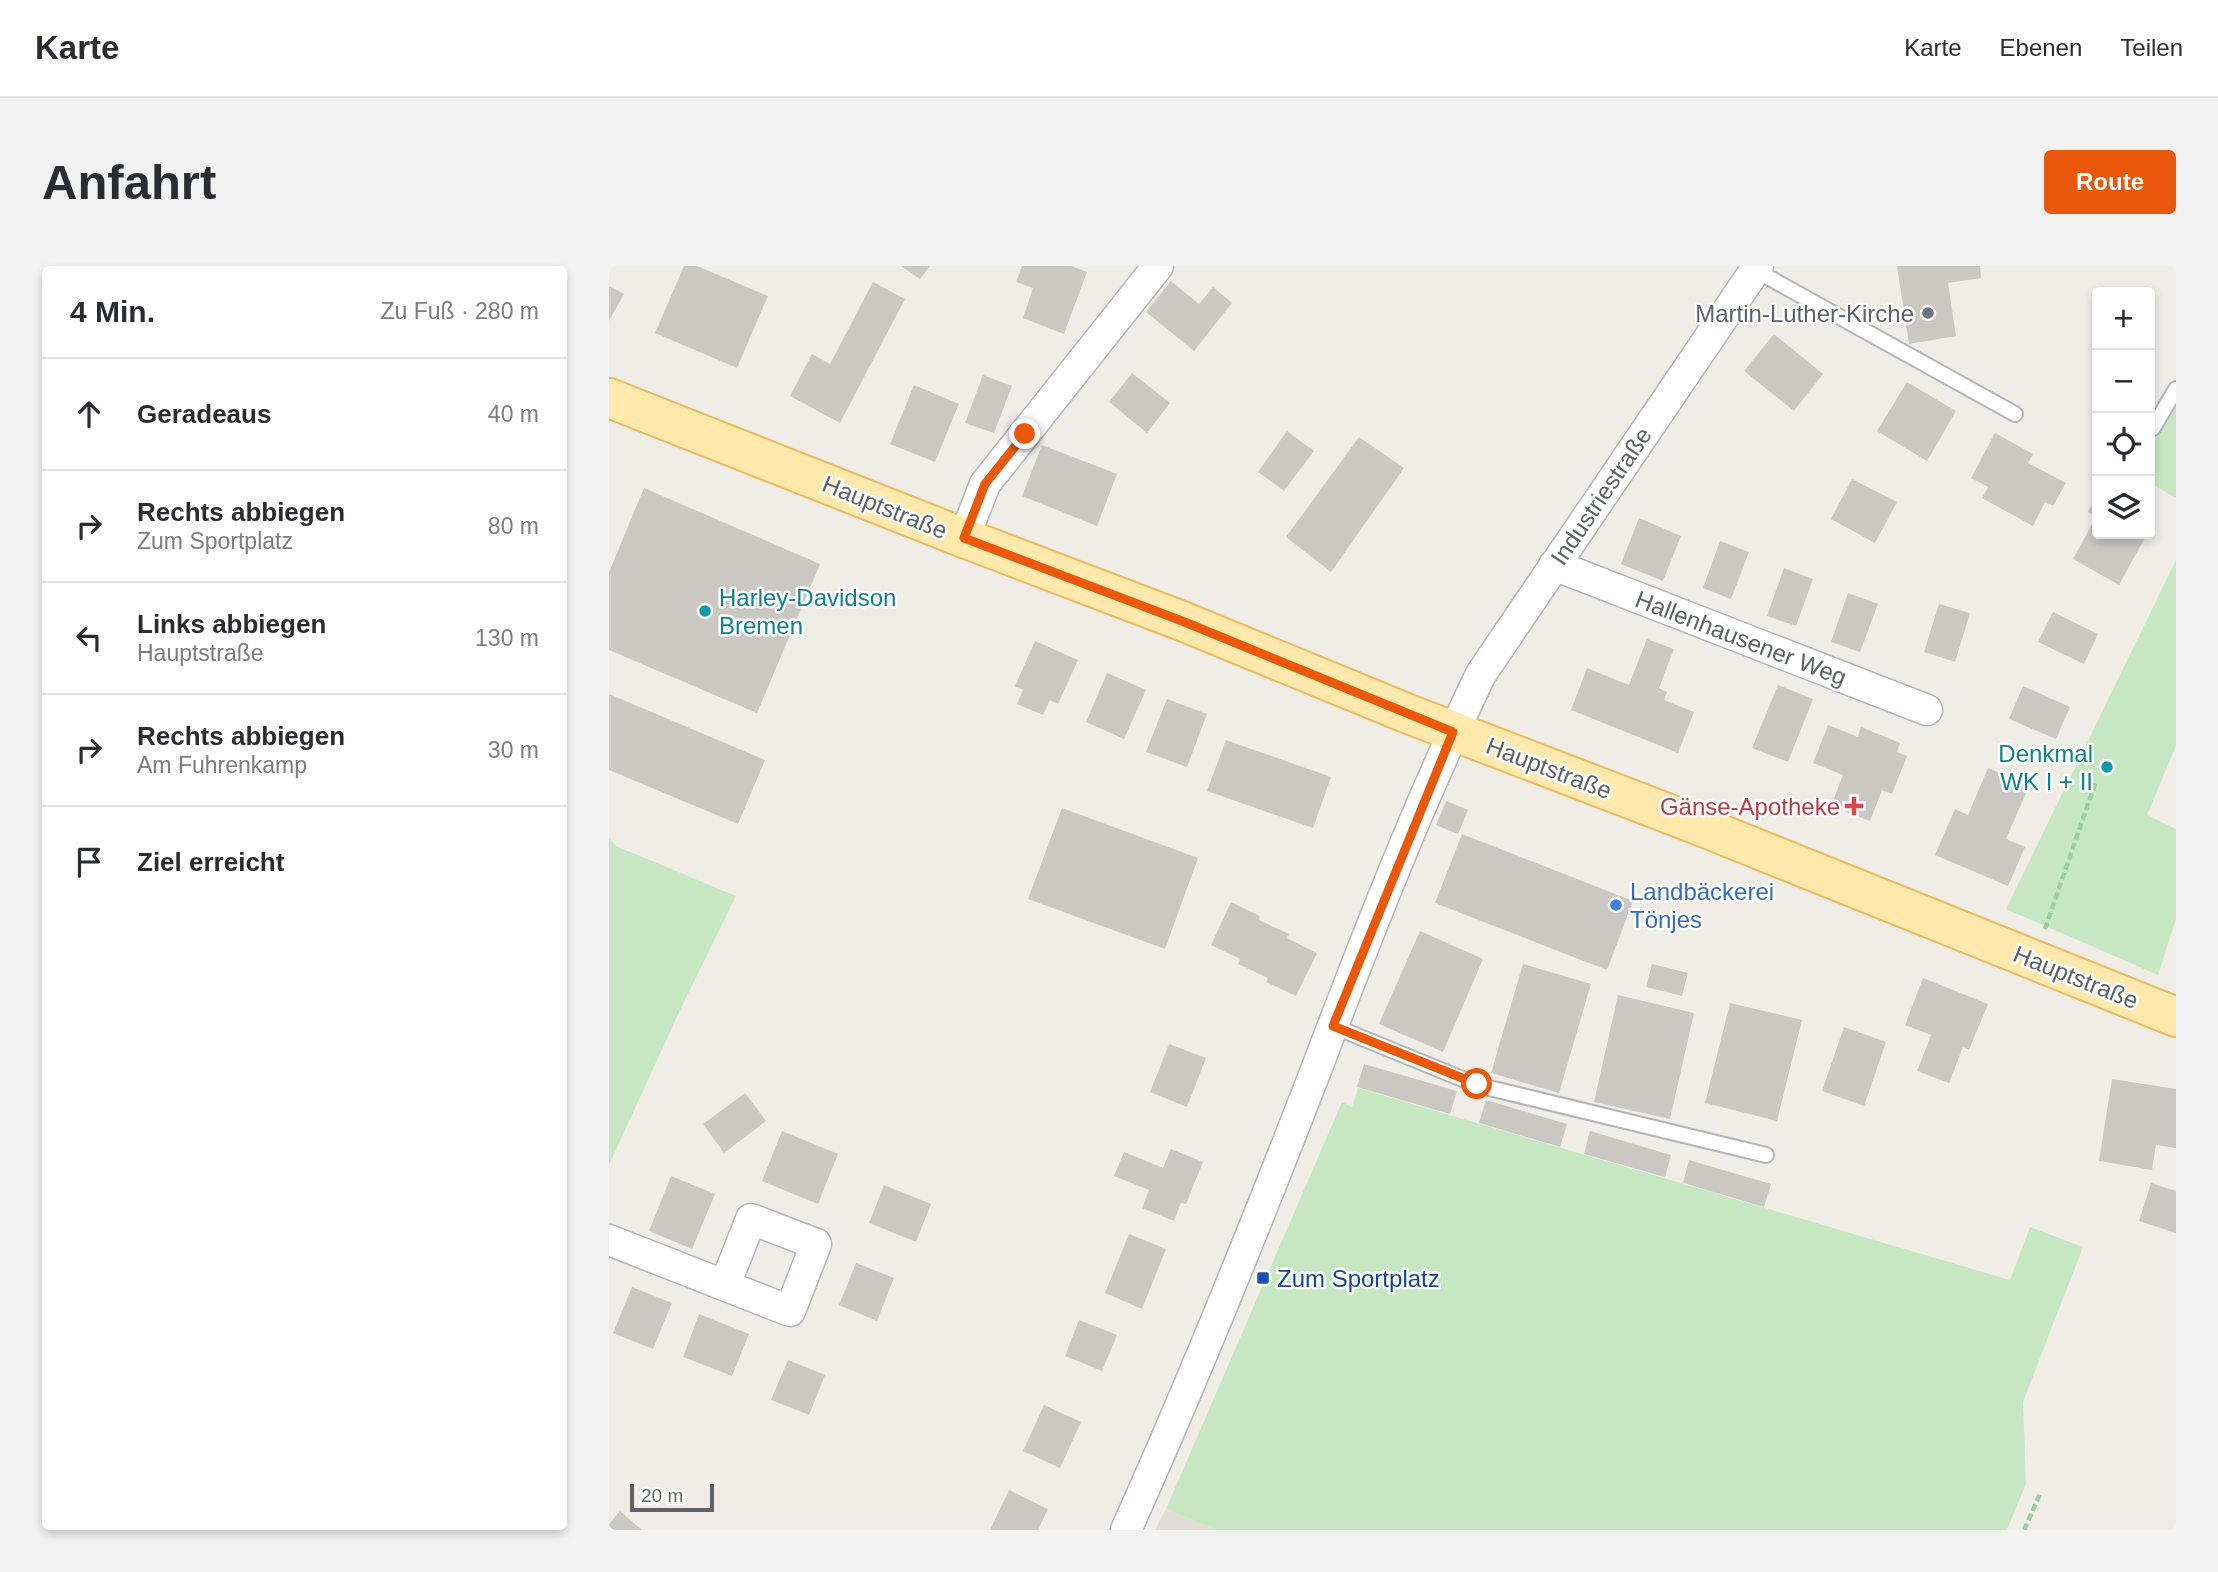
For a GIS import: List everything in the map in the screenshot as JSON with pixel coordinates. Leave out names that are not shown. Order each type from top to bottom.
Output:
[{"type":"main road","name":"Hauptstraße","points":[[609,398],[1182,621],[1453,732],[1688,821],[2176,1017]]},
{"type":"street","points":[[964,538],[985,484],[1158,266]]},
{"type":"street","name":"Industriestraße","points":[[1453,732],[1481,674],[1757,268]]},
{"type":"street","name":"Hallenhausener Weg","points":[[1554,565],[1927,710]]},
{"type":"street","points":[[1126,1530],[1239,1265],[1453,732]]},
{"type":"street","points":[[609,1240],[725,1285]]},
{"type":"lane","points":[[1757,268],[2015,414]]},
{"type":"lane","points":[[2155,425],[2176,389]]},
{"type":"lane","points":[[1333,1026],[1477,1084],[1766,1155]]},
{"type":"path","points":[[2032,959],[2043,935],[2096,781]]},
{"type":"path","points":[[2024,1530],[2041,1492]]},
{"type":"shaded area","points":[[1166,1509],[1216,1530],[1155,1530]]},
{"type":"green space","points":[[2176,407],[2176,498],[2155,486],[2155,440]]},
{"type":"green space","points":[[2176,560],[2176,746],[2147,815],[2176,829],[2176,919],[2158,975],[2006,909]]},
{"type":"green space","points":[[609,838],[616,846],[736,896],[609,1165]]},
{"type":"green space","points":[[1358,1088],[2010,1280],[2030,1227],[2083,1247],[2023,1402],[2026,1484],[2007,1530],[1216,1530],[1166,1509],[1342,1102],[1352,1107]]},
{"type":"building","points":[[684,266],[697,266],[768,296],[737,368],[655,333]]},
{"type":"building","points":[[901,266],[930,266],[920,279]]},
{"type":"building","points":[[1022,266],[1071,266],[1087,272],[1064,334],[1023,318],[1033,288],[1016,282]]},
{"type":"building","name":"Martin-Luther-Kirche","points":[[1897,266],[1980,266],[1981,278],[1948,283],[1956,336],[1909,344]]},
{"type":"building","points":[[1171,281],[1199,304],[1213,287],[1232,303],[1194,351],[1146,312]]},
{"type":"building","points":[[873,282],[905,299],[840,423],[790,396],[812,354],[830,364]]},
{"type":"building","points":[[609,286],[624,294],[609,321]]},
{"type":"building","points":[[1774,334],[1823,374],[1794,411],[1744,371]]},
{"type":"building","points":[[1132,373],[1170,403],[1147,433],[1109,402]]},
{"type":"building","points":[[983,375],[1012,386],[994,433],[965,423]]},
{"type":"building","points":[[1907,382],[1956,411],[1927,461],[1877,431]]},
{"type":"building","points":[[914,385],[959,404],[935,462],[890,444]]},
{"type":"building","points":[[1287,431],[1314,451],[1284,491],[1258,472]]},
{"type":"building","points":[[1995,433],[2033,454],[2028,463],[2066,483],[2053,506],[2045,502],[2033,526],[1982,498],[1988,487],[1971,478]]},
{"type":"building","points":[[1359,437],[1404,468],[1331,572],[1286,537]]},
{"type":"building","points":[[1042,445],[1117,474],[1097,526],[1022,496]]},
{"type":"building","points":[[1852,479],[1897,502],[1875,543],[1831,519]]},
{"type":"building","name":"Harley-Davidson Bremen","points":[[644,488],[820,564],[757,713],[609,650],[609,572]]},
{"type":"building","points":[[1639,518],[1681,536],[1663,581],[1621,564]]},
{"type":"building","points":[[2092,524],[2092,539],[2144,539],[2119,585],[2073,559]]},
{"type":"building","points":[[1720,541],[1749,552],[1731,599],[1703,588]]},
{"type":"building","points":[[1784,568],[1813,579],[1796,626],[1767,616]]},
{"type":"building","points":[[1848,593],[1878,604],[1860,652],[1831,642]]},
{"type":"building","points":[[1939,604],[1970,613],[1955,662],[1924,652]]},
{"type":"building","points":[[2053,612],[2098,634],[2084,664],[2038,642]]},
{"type":"building","points":[[1647,639],[1674,649],[1659,688],[1667,692],[1664,700],[1694,712],[1678,753],[1571,710],[1587,668],[1629,685]]},
{"type":"building","points":[[1035,641],[1078,660],[1058,704],[1050,700],[1043,715],[1017,704],[1023,690],[1015,686]]},
{"type":"building","points":[[1107,673],[1146,690],[1124,739],[1086,722]]},
{"type":"building","points":[[1778,685],[1813,699],[1788,762],[1752,748]]},
{"type":"building","points":[[2023,686],[2070,707],[2056,739],[2009,719]]},
{"type":"building","points":[[609,694],[765,760],[738,824],[609,770]]},
{"type":"building","points":[[1167,699],[1207,714],[1187,767],[1146,752]]},
{"type":"building","points":[[1828,725],[1858,737],[1861,727],[1900,743],[1897,752],[1907,756],[1892,794],[1882,790],[1870,821],[1831,806],[1843,775],[1813,763]]},
{"type":"building","points":[[1226,740],[1331,777],[1313,828],[1207,791]]},
{"type":"building","points":[[1988,768],[2029,786],[2006,839],[2025,847],[2008,886],[1935,855],[1955,809],[1968,815]]},
{"type":"building","points":[[1446,801],[1468,810],[1458,834],[1436,825]]},
{"type":"building","points":[[1062,808],[1198,858],[1165,949],[1028,899]]},
{"type":"building","points":[[1462,834],[1633,901],[1607,970],[1435,903]]},
{"type":"building","points":[[1231,902],[1260,916],[1259,920],[1289,934],[1287,938],[1317,953],[1296,996],[1266,982],[1268,978],[1238,964],[1240,959],[1211,945]]},
{"type":"building","points":[[1420,931],[1483,959],[1443,1052],[1379,1024]]},
{"type":"building","points":[[1523,964],[1591,984],[1559,1093],[1491,1073]]},
{"type":"building","points":[[1652,964],[1688,973],[1682,996],[1646,987]]},
{"type":"building","points":[[1923,978],[1988,1004],[1969,1050],[1963,1047],[1949,1083],[1917,1071],[1931,1035],[1905,1025]]},
{"type":"building","points":[[1618,995],[1694,1013],[1670,1119],[1594,1102]]},
{"type":"building","points":[[1730,1003],[1802,1020],[1777,1121],[1705,1103]]},
{"type":"building","points":[[1844,1027],[1886,1042],[1864,1106],[1822,1091]]},
{"type":"building","points":[[1169,1044],[1206,1058],[1187,1107],[1150,1092]]},
{"type":"building","points":[[1364,1064],[1457,1091],[1450,1114],[1357,1087]]},
{"type":"building","points":[[2112,1079],[2176,1089],[2176,1148],[2156,1145],[2152,1170],[2099,1161]]},
{"type":"building","points":[[745,1093],[766,1121],[724,1153],[703,1124]]},
{"type":"building","points":[[1486,1100],[1567,1124],[1560,1147],[1479,1123]]},
{"type":"building","points":[[782,1131],[838,1154],[818,1204],[762,1181]]},
{"type":"building","points":[[1590,1131],[1671,1155],[1665,1177],[1584,1154]]},
{"type":"building","points":[[1171,1149],[1203,1162],[1186,1204],[1181,1203],[1174,1221],[1142,1208],[1149,1190],[1114,1176],[1124,1152],[1163,1168]]},
{"type":"building","points":[[1689,1160],[1771,1184],[1764,1207],[1683,1183]]},
{"type":"building","points":[[671,1176],[715,1194],[692,1249],[649,1231]]},
{"type":"building","points":[[2151,1183],[2176,1191],[2176,1233],[2139,1221]]},
{"type":"building","points":[[884,1185],[931,1204],[916,1242],[869,1223]]},
{"type":"building","points":[[1129,1234],[1166,1249],[1142,1309],[1105,1293]]},
{"type":"building","points":[[856,1263],[894,1278],[877,1321],[839,1305]]},
{"type":"building","points":[[632,1287],[672,1303],[653,1349],[613,1333]]},
{"type":"building","points":[[699,1314],[749,1334],[732,1376],[683,1357]]},
{"type":"building","points":[[1079,1320],[1117,1335],[1102,1371],[1065,1356]]},
{"type":"building","points":[[788,1360],[825,1375],[809,1415],[771,1400]]},
{"type":"building","points":[[1044,1405],[1081,1422],[1060,1468],[1023,1451]]},
{"type":"building","points":[[1009,1490],[1048,1509],[1038,1530],[990,1530]]},
{"type":"building","points":[[620,1511],[642,1530],[609,1530],[609,1524]]},
{"type":"place","name":"Martin-Luther-Kirche","points":[[1928,313]]},
{"type":"place","name":"Harley-Davidson Bremen","points":[[705,611]]},
{"type":"place","name":"Denkmal WK I + II","points":[[2107,767]]},
{"type":"place","name":"Gänse-Apotheke","points":[[1854,806]]},
{"type":"place","name":"Landbäckerei Tönjes","points":[[1616,905]]},
{"type":"place","name":"Zum Sportplatz","points":[[1263,1278]]},
{"type":"route","points":[[1025,434],[985,484],[964,538],[1182,621],[1453,732],[1333,1026],[1477,1084]]}]
